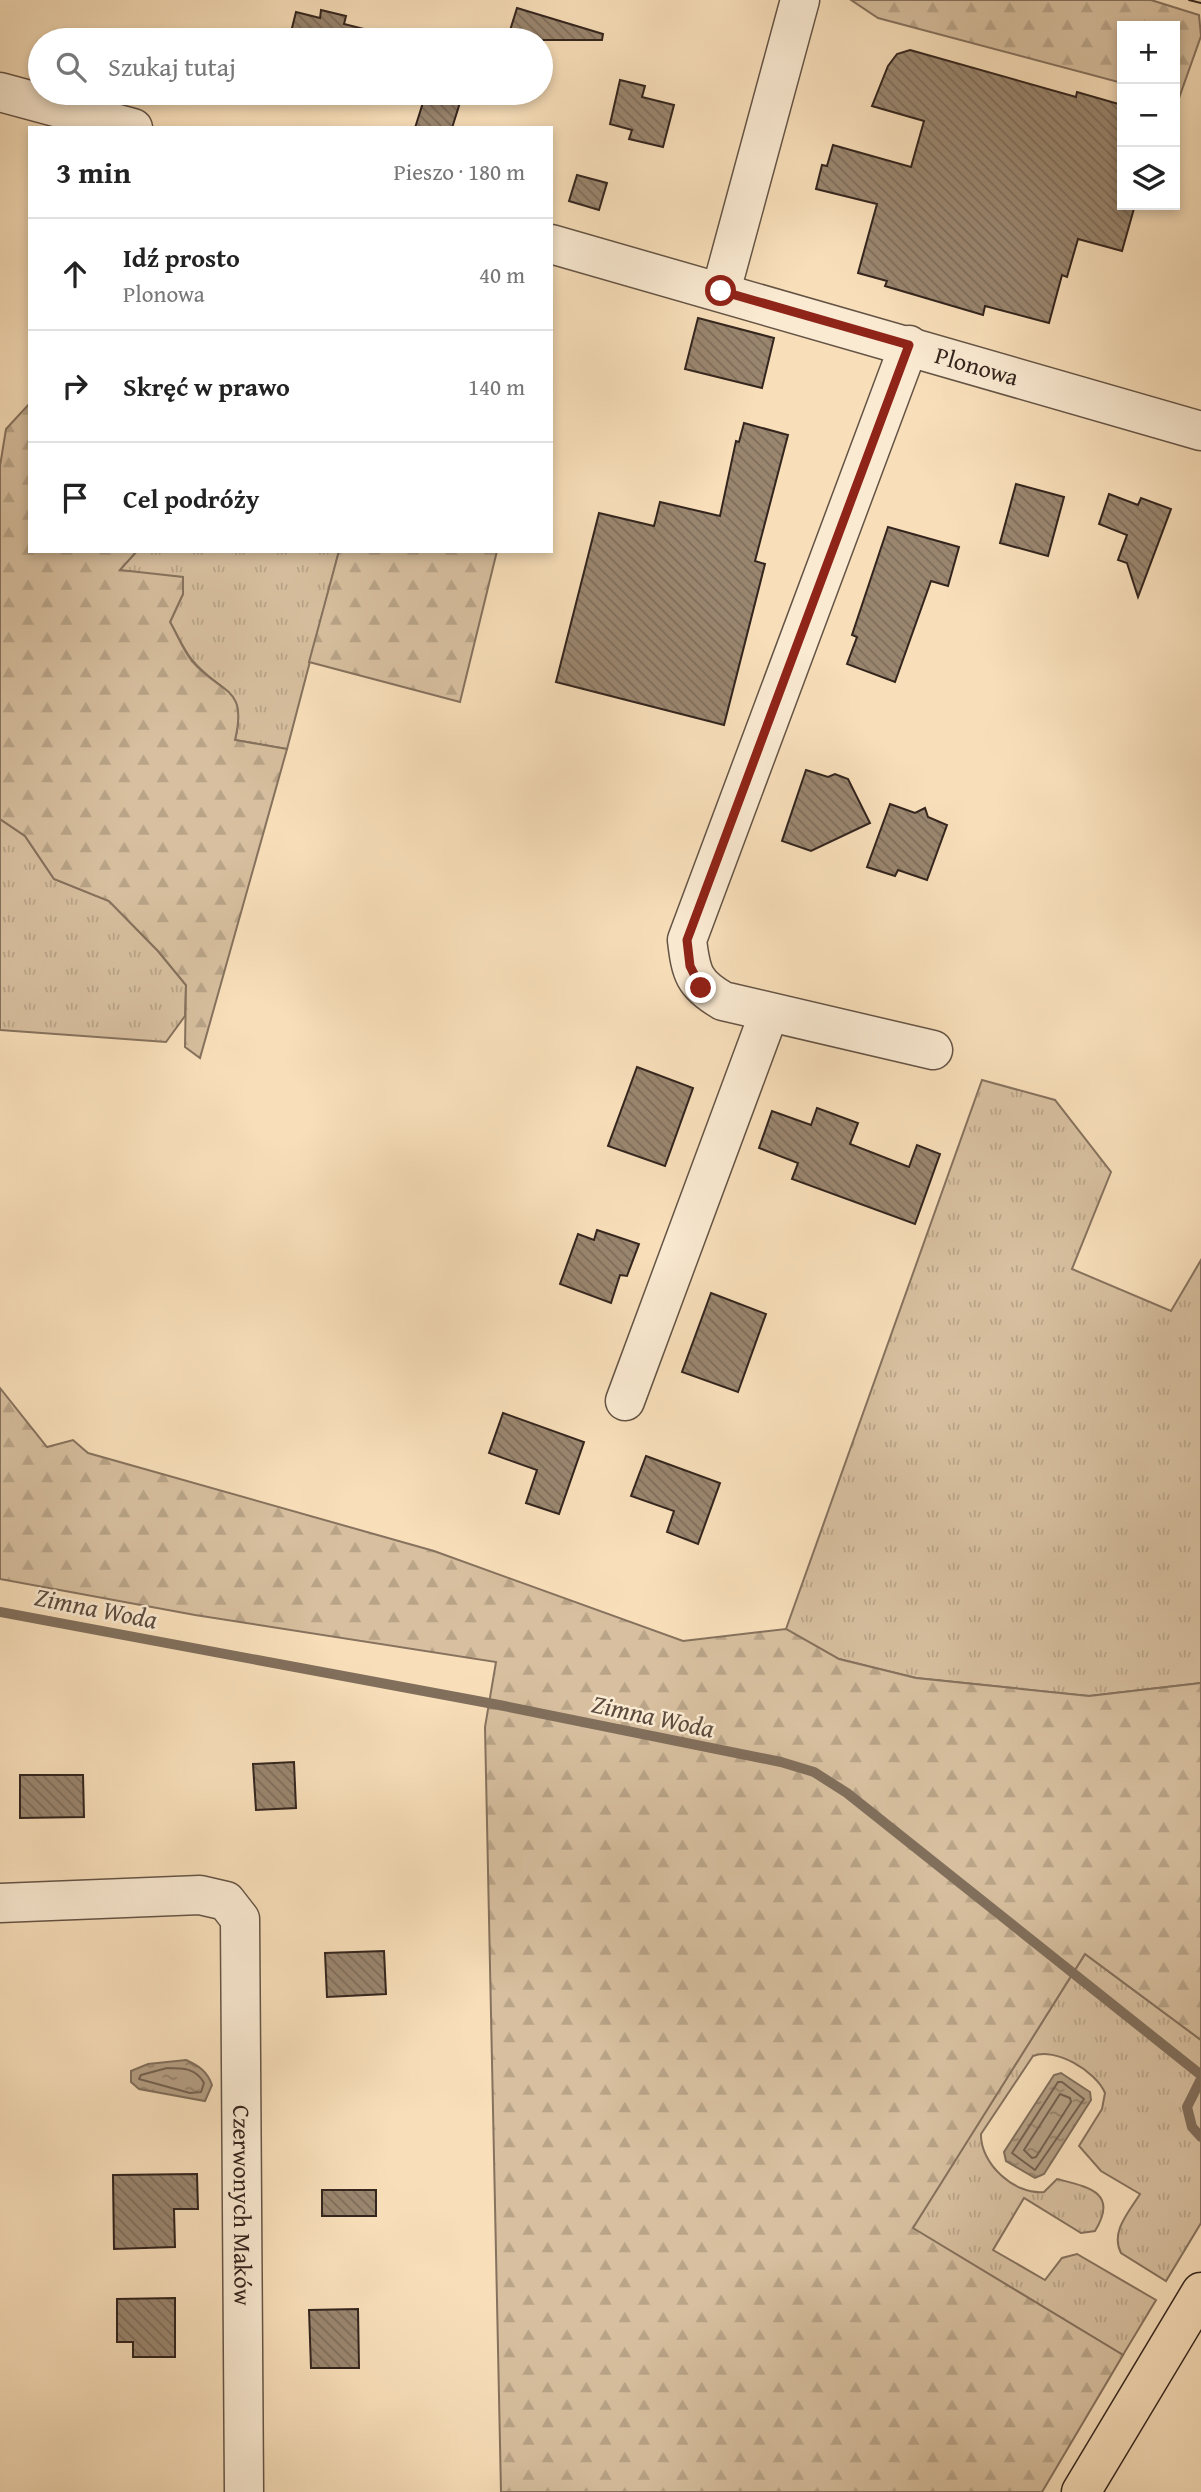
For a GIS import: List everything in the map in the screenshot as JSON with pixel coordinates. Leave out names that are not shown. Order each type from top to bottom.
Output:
[{"type":"main road","points":[[1081,2492],[1201,2292]]},
{"type":"street","points":[[721,291],[800,0]]},
{"type":"street","points":[[0,92],[28,100]]},
{"type":"street","points":[[48,105],[126,126]]},
{"type":"street","name":"Plonowa","points":[[553,244],[1201,431]]},
{"type":"street","points":[[909,345],[687,940],[690,966],[701,988],[723,1001],[933,1050]]},
{"type":"street","points":[[625,1401],[768,1013]]},
{"type":"street","name":"Czerwonych Maków","points":[[0,1903],[200,1895],[226,1901],[240,1919],[244,2492]]},
{"type":"green space","points":[[851,0],[1151,0],[1199,15],[1201,36],[1180,95],[1180,21],[1117,21],[1117,82],[878,18]]},
{"type":"green space","points":[[28,405],[28,553],[135,553],[120,570],[183,577],[183,594],[170,622],[192,661],[235,700],[238,722],[235,740],[287,749],[200,1058],[185,1047],[186,985],[158,951],[109,901],[54,879],[25,836],[0,819],[0,466],[6,429]]},
{"type":"green space","points":[[135,553],[338,553],[287,749],[235,740],[238,710],[234,700],[192,660],[170,622],[183,594],[119,570]]},
{"type":"green space","points":[[338,553],[497,553],[460,702],[309,662]]},
{"type":"green space","points":[[0,819],[25,836],[54,879],[109,901],[158,951],[186,985],[185,1016],[166,1042],[0,1030]]},
{"type":"green space","points":[[982,1080],[1055,1100],[1111,1172],[1072,1269],[1171,1311],[1201,1260],[1201,1683],[1089,1696],[916,1678],[839,1659],[786,1629]]},
{"type":"green space","points":[[0,1388],[47,1447],[73,1440],[88,1453],[434,1551],[683,1641],[786,1629],[839,1659],[916,1678],[1089,1696],[1201,1683],[1201,2040],[1085,1954],[913,2228],[1123,2355],[1042,2492],[501,2492],[485,1727],[496,1662],[195,1615],[0,1579]]},
{"type":"green space","points":[[1085,1954],[1201,2040],[1201,2223],[1166,2281],[1121,2253],[1118,2245],[1119,2230],[1140,2194],[1101,2171],[1079,2146],[1102,2109],[1105,2093],[1084,2069],[1063,2058],[1042,2054],[1033,2056],[981,2134],[982,2145],[986,2156],[1001,2175],[1021,2188],[1044,2192],[1057,2179],[1089,2189],[1097,2193],[1102,2200],[1102,2218],[1095,2231],[1081,2233],[1024,2198],[993,2250],[1045,2280],[1062,2258],[1077,2254],[1156,2300],[1123,2355],[912,2228]]},
{"type":"water","points":[[186,2060],[195,2064],[210,2080],[212,2085],[205,2101],[139,2089],[131,2082],[131,2071],[148,2064]]},
{"type":"water","points":[[1061,2073],[1090,2092],[1091,2100],[1044,2174],[1035,2178],[1006,2161],[1004,2152],[1054,2075]]},
{"type":"building","points":[[517,8],[603,34],[602,40],[553,40],[553,28],[511,28]]},
{"type":"building","points":[[321,10],[346,16],[344,24],[360,28],[292,28],[296,12],[320,18]]},
{"type":"building","points":[[910,50],[1076,97],[1077,92],[1117,104],[1117,210],[1134,210],[1122,251],[1078,239],[1067,277],[1062,275],[1049,323],[985,306],[983,315],[885,286],[887,281],[858,273],[877,204],[816,189],[822,165],[827,166],[833,145],[911,167],[924,121],[872,106],[888,66],[897,54]]},
{"type":"building","points":[[620,80],[645,86],[642,97],[674,105],[663,147],[629,139],[632,130],[610,124]]},
{"type":"building","points":[[422,105],[459,105],[453,126],[416,126]]},
{"type":"building","points":[[577,175],[607,183],[599,210],[569,201]]},
{"type":"building","points":[[698,318],[774,338],[762,388],[685,369]]},
{"type":"building","points":[[744,423],[788,435],[755,561],[765,564],[724,725],[556,682],[599,513],[654,526],[660,502],[720,516],[736,441],[739,442]]},
{"type":"building","points":[[1016,484],[1064,497],[1048,556],[1000,543]]},
{"type":"building","points":[[1109,494],[1138,505],[1141,498],[1171,509],[1138,597],[1127,563],[1118,560],[1127,535],[1099,524]]},
{"type":"building","points":[[888,527],[959,547],[948,586],[931,581],[895,682],[847,664],[857,637],[852,635]]},
{"type":"building","points":[[806,770],[828,777],[835,774],[848,779],[870,823],[811,851],[782,841]]},
{"type":"building","points":[[890,804],[915,813],[925,808],[928,817],[947,825],[927,880],[898,870],[895,876],[867,867]]},
{"type":"building","points":[[637,1067],[693,1088],[665,1166],[608,1146]]},
{"type":"building","points":[[817,1108],[858,1123],[850,1144],[909,1167],[917,1145],[940,1154],[915,1224],[792,1179],[798,1163],[759,1148],[772,1111],[811,1125]]},
{"type":"building","points":[[597,1230],[639,1244],[627,1276],[620,1275],[611,1303],[560,1284],[578,1234],[594,1240]]},
{"type":"building","points":[[711,1293],[766,1314],[738,1392],[682,1372]]},
{"type":"building","points":[[503,1413],[584,1442],[559,1514],[526,1503],[537,1470],[489,1453]]},
{"type":"building","points":[[646,1456],[720,1483],[698,1544],[667,1532],[674,1511],[631,1496]]},
{"type":"building","points":[[294,1762],[296,1808],[256,1810],[253,1764]]},
{"type":"building","points":[[20,1775],[83,1775],[84,1817],[20,1818]]},
{"type":"building","points":[[384,1951],[386,1994],[327,1997],[325,1953]]},
{"type":"building","points":[[197,2174],[198,2209],[174,2209],[175,2247],[114,2249],[113,2175]]},
{"type":"building","points":[[322,2190],[376,2190],[376,2216],[322,2216]]},
{"type":"building","points":[[175,2298],[175,2357],[133,2357],[133,2342],[117,2342],[117,2299]]},
{"type":"building","points":[[358,2309],[359,2368],[311,2368],[309,2310]]},
{"type":"waterway","name":"Zimna Woda","points":[[0,1612],[499,1705],[781,1762],[814,1772],[847,1793],[1201,2075]]},
{"type":"waterway","name":"Zimna Woda","points":[[1201,2079],[1187,2107],[1192,2127],[1201,2137]]},
{"type":"tram line","points":[[1189,0],[1201,3]]},
{"type":"route","points":[[701,988],[690,966],[687,940],[909,345],[721,291]]}]
